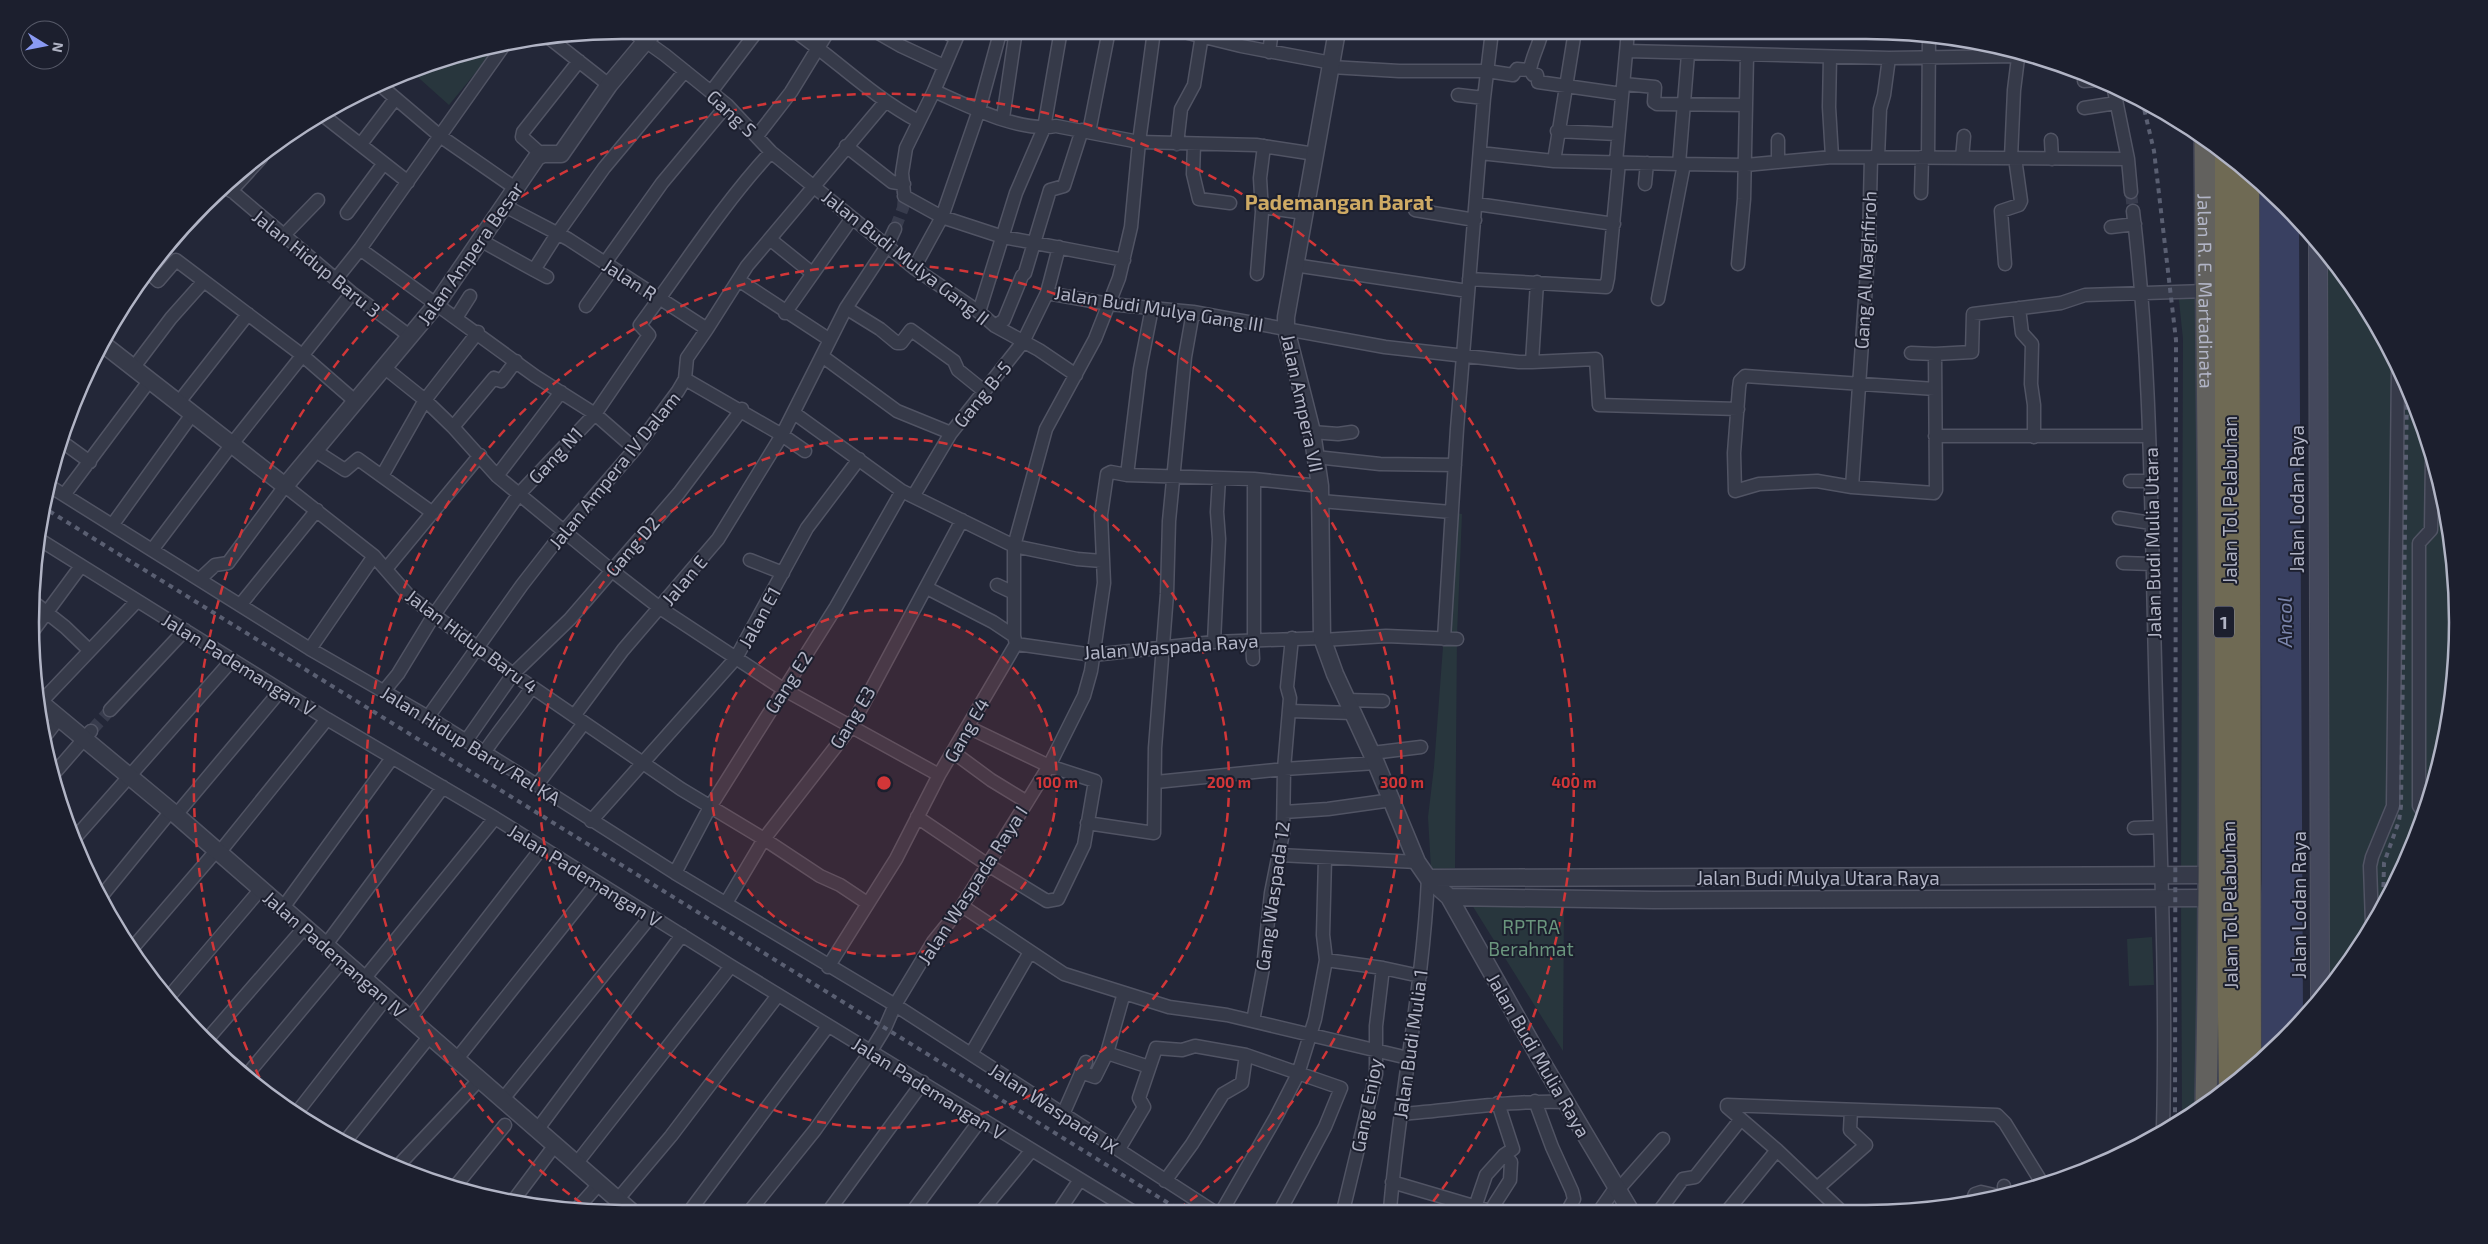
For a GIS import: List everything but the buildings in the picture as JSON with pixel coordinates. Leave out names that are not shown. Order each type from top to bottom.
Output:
[{"type":"highway","name":"Jalan R. E. Martadinata","points":[[2205,148],[2208,876],[2206,1096]]},
{"type":"highway","name":"Jalan R. E. Martadinata","points":[[2223,1083],[2226,163]]},
{"type":"highway","name":"Jalan Tol Pelabuhan","points":[[2226,163],[2228,805],[2232,1076]]},
{"type":"highway","name":"Jalan Tol Pelabuhan","points":[[2247,180],[2249,1063]]},
{"type":"main road","name":"Jalan Lodan Raya","points":[[2318,253],[2320,988]]},
{"type":"street","points":[[579,61],[523,132],[522,137],[526,142],[541,154],[561,154],[609,85],[647,39]]},
{"type":"street","name":"Gang S","points":[[653,39],[685,71],[728,105],[771,152],[815,187]]},
{"type":"street","points":[[711,92],[751,39]]},
{"type":"street","points":[[806,39],[885,102],[918,121]]},
{"type":"street","points":[[757,136],[791,92],[824,39]]},
{"type":"street","points":[[889,39],[944,66]]},
{"type":"street","points":[[904,191],[902,163],[906,148],[934,91],[956,39]]},
{"type":"street","points":[[914,268],[942,217],[979,110],[998,39]]},
{"type":"street","points":[[1003,118],[1014,39]]},
{"type":"street","points":[[979,312],[1016,192],[1044,128],[1059,39]]},
{"type":"street","points":[[995,326],[1004,320],[1022,276],[1026,273],[1050,190],[1064,186],[1085,131],[1108,39]]},
{"type":"street","points":[[1015,640],[1014,546],[1046,429],[1095,339],[1124,260],[1132,218],[1139,142],[1153,39]]},
{"type":"street","points":[[1177,144],[1182,109],[1194,85],[1201,39]]},
{"type":"street","points":[[1218,39],[1331,65],[1399,71],[1487,71],[1515,76],[1517,69],[1530,70]]},
{"type":"street","points":[[1269,52],[1271,39]]},
{"type":"street","name":"Jalan Ampera VII","points":[[1336,39],[1294,265],[1286,329],[1312,432],[1316,457],[1320,494],[1322,639],[1335,674],[1374,758],[1417,862],[1428,878]]},
{"type":"street","points":[[1152,308],[1140,369],[1127,474],[1254,479],[1320,494],[1452,512],[1484,98],[1491,39]]},
{"type":"street","points":[[1541,39],[1532,58],[1530,70],[1533,75],[1537,75],[1537,81],[1623,89],[1655,87],[1654,102],[1657,104],[1746,105]]},
{"type":"street","points":[[1554,161],[1557,131],[1574,39]]},
{"type":"street","points":[[1294,265],[1469,285],[1537,282],[1606,287],[1614,224],[1617,134],[1628,39]]},
{"type":"street","points":[[1921,193],[1925,157],[1928,42]]},
{"type":"street","points":[[556,43],[609,85]]},
{"type":"street","points":[[1627,51],[1747,56],[1888,58],[1997,54]]},
{"type":"street","points":[[336,279],[360,249],[499,52]]},
{"type":"street","points":[[1658,299],[1682,164],[1688,54]]},
{"type":"street","points":[[1738,264],[1746,164],[1747,56]]},
{"type":"street","points":[[1830,57],[1829,107],[1832,156]]},
{"type":"street","name":"Gang Al Maghfiroh","points":[[1852,487],[1874,157],[1888,58]]},
{"type":"street","points":[[2005,264],[2000,211],[2019,205],[2021,201],[2013,158],[2014,90],[2018,59]]},
{"type":"street","points":[[534,270],[604,168],[685,71]]},
{"type":"street","points":[[385,89],[440,136],[515,188]]},
{"type":"street","points":[[934,91],[979,110],[1044,128],[1056,126],[1139,142],[1264,146],[1315,154]]},
{"type":"street","points":[[1458,95],[1484,98]]},
{"type":"street","points":[[2115,95],[2128,159],[2131,192]]},
{"type":"street","points":[[361,144],[395,99]]},
{"type":"street","points":[[685,378],[687,358],[740,282],[748,266],[815,187],[846,146],[885,102]]},
{"type":"street","points":[[2084,108],[2116,103]]},
{"type":"street","points":[[586,306],[609,265],[662,183],[728,105]]},
{"type":"street","points":[[327,119],[408,182]]},
{"type":"street","points":[[1557,131],[1617,134]]},
{"type":"street","points":[[1962,158],[1964,136]]},
{"type":"street","points":[[1778,140],[1778,162]]},
{"type":"street","points":[[2051,140],[2052,158]]},
{"type":"street","points":[[1194,144],[1193,174],[1199,199],[1230,203]]},
{"type":"street","points":[[846,146],[904,191],[942,217],[1003,237],[1124,260]]},
{"type":"street","points":[[1257,274],[1262,207],[1260,178],[1264,146]]},
{"type":"street","points":[[660,298],[688,257],[751,174],[771,152]]},
{"type":"street","points":[[1480,153],[1554,161],[1682,164],[1746,164],[1832,156],[2128,159]]},
{"type":"street","name":"Jalan Ampera Besar","points":[[285,486],[436,305],[503,205],[541,154]]},
{"type":"street","points":[[347,213],[384,163]]},
{"type":"street","points":[[1645,184],[1647,163]]},
{"type":"street","name":"Jalan Budi Mulya Gang II","points":[[815,187],[914,268],[979,312],[995,326],[1039,350],[1076,375]]},
{"type":"street","name":"Jalan Hidup Baru 3","points":[[230,190],[352,293],[411,337]]},
{"type":"street","points":[[284,235],[318,200]]},
{"type":"street","points":[[1477,204],[1614,224]]},
{"type":"street","name":"Jalan R","points":[[503,205],[609,265],[707,329]]},
{"type":"street","points":[[1262,207],[1304,213]]},
{"type":"street","points":[[1415,210],[1475,220]]},
{"type":"street","name":"Jalan Budi Mulia Utara","points":[[2133,210],[2142,294],[2149,436],[2166,1002],[2163,1124]]},
{"type":"street","points":[[785,313],[852,218]]},
{"type":"street","points":[[2111,227],[2135,224]]},
{"type":"street","points":[[782,435],[846,308],[887,246],[895,229]]},
{"type":"street","points":[[480,240],[547,277]]},
{"type":"street","points":[[771,240],[812,273]]},
{"type":"street","name":"Jalan Budi Mulya Gang III","points":[[1059,247],[1047,293],[1109,304],[1193,312],[1385,347],[1464,358],[1510,362],[1596,359],[1599,405],[1738,409]]},
{"type":"street","points":[[360,249],[436,305],[478,332],[516,361],[594,414],[635,449]]},
{"type":"street","points":[[153,276],[158,281],[176,260],[302,355],[355,401]]},
{"type":"street","points":[[134,367],[171,318],[204,281]]},
{"type":"street","points":[[740,282],[785,313],[830,340]]},
{"type":"street","points":[[1532,362],[1537,282]]},
{"type":"street","points":[[1911,353],[1972,352],[1974,314],[2061,304],[2085,295],[2206,291]]},
{"type":"street","points":[[152,550],[232,444],[352,293]]},
{"type":"street","name":"Gang B-5","points":[[908,493],[951,433],[1023,342],[1047,293]]},
{"type":"street","points":[[456,318],[470,296]]},
{"type":"street","name":"Gang N1","points":[[384,691],[398,674],[434,615],[519,494],[594,414],[649,335],[640,325],[660,298]]},
{"type":"street","points":[[846,308],[880,329],[897,343],[901,343],[911,330],[954,361],[958,370],[984,391]]},
{"type":"street","points":[[2019,308],[2022,332],[2032,344],[2031,384],[2034,405],[2034,438]]},
{"type":"street","points":[[1087,823],[1154,833],[1155,748],[1158,688],[1164,646],[1169,521],[1175,476],[1177,430],[1185,357],[1193,312]]},
{"type":"street","points":[[179,402],[248,314]]},
{"type":"street","points":[[382,476],[425,400],[478,332]]},
{"type":"street","name":"Jalan Hidup Baru 4","points":[[108,348],[317,510],[374,556],[409,596],[513,674],[710,807],[867,903]]},
{"type":"street","points":[[1935,354],[1936,492],[1852,487],[1817,482],[1759,484],[1735,491],[1734,453],[1740,381],[1745,376],[1935,389]]},
{"type":"street","points":[[822,356],[897,411],[951,433]]},
{"type":"street","points":[[453,427],[494,378],[501,381],[516,361]]},
{"type":"street","points":[[385,368],[425,400],[480,455],[497,476],[660,608],[783,689],[851,727],[893,747],[940,775]]},
{"type":"street","name":"Jalan Ampera IV Dalam","points":[[428,717],[477,646],[564,531],[635,449],[678,391],[685,378],[742,409],[805,451]]},
{"type":"street","points":[[64,495],[150,380]]},
{"type":"street","points":[[2372,913],[2370,866],[2393,806],[2398,383]]},
{"type":"street","points":[[497,476],[561,392]]},
{"type":"street","name":"Gang D2","points":[[466,741],[513,674],[570,619],[679,493],[742,409]]},
{"type":"street","points":[[794,413],[908,493],[1014,546],[1077,559],[1102,561]]},
{"type":"street","points":[[113,524],[193,414]]},
{"type":"street","points":[[1312,432],[1338,434],[1352,432]]},
{"type":"street","name":"Jalan E","points":[[537,785],[623,650],[718,539],[782,435]]},
{"type":"street","points":[[1935,436],[2034,438],[2149,436]]},
{"type":"street","points":[[67,445],[90,462]]},
{"type":"street","points":[[314,450],[345,470],[358,459],[433,513]]},
{"type":"street","points":[[386,569],[480,455]]},
{"type":"street","points":[[1316,457],[1380,464],[1455,465]]},
{"type":"street","name":"Jalan E1","points":[[591,821],[736,658],[807,528],[859,459]]},
{"type":"street","name":"Jalan Waspada Raya I","points":[[755,1205],[815,1130],[871,1051],[885,1028],[895,1005],[933,942],[962,906],[1049,766],[1084,696],[1093,654],[1104,583],[1101,515],[1108,474],[1111,472],[1127,474]]},
{"type":"street","points":[[1214,642],[1219,539],[1217,512],[1219,478]]},
{"type":"street","points":[[1252,658],[1254,479]]},
{"type":"street","points":[[2130,481],[2150,481]]},
{"type":"street","points":[[2419,806],[2419,543],[2431,530],[2432,482]]},
{"type":"street","points":[[200,579],[214,564],[228,563],[285,486]]},
{"type":"street","name":"Jalan Hidup Baru/Rel KA","points":[[55,489],[241,604],[310,649],[428,717],[674,873],[895,1005]]},
{"type":"street","name":"Gang E2","points":[[674,873],[710,807],[908,493]]},
{"type":"street","points":[[241,604],[317,510]]},
{"type":"street","name":"Jalan Waspada Raya","points":[[1015,640],[1093,654],[1164,646],[1292,638],[1322,639],[1386,636],[1450,639],[1452,512]]},
{"type":"street","points":[[2119,518],[2151,523]]},
{"type":"street","name":"Gang E3","points":[[726,903],[764,839],[851,727],[962,520]]},
{"type":"street","name":"Jalan Pademangan V","points":[[45,543],[327,719],[495,818],[541,849],[828,1026],[923,1082],[1079,1181],[1121,1205]]},
{"type":"street","points":[[310,649],[374,556]]},
{"type":"street","points":[[750,560],[783,573]]},
{"type":"street","points":[[2123,563],[2152,564]]},
{"type":"street","points":[[39,624],[81,566]]},
{"type":"street","points":[[998,586],[1014,593]]},
{"type":"street","points":[[927,588],[993,622],[1015,640]]},
{"type":"street","points":[[44,694],[137,601]]},
{"type":"street","points":[[39,607],[89,650]]},
{"type":"street","points":[[110,710],[185,630]]},
{"type":"street","name":"Gang Waspada 12","points":[[1253,1021],[1263,968],[1271,893],[1280,856],[1284,812],[1284,769],[1290,711],[1290,698],[1287,687],[1292,638]]},
{"type":"street","name":"Gang E4","points":[[828,966],[902,850],[917,817],[1015,640]]},
{"type":"street","points":[[79,833],[128,775],[232,660]]},
{"type":"street","points":[[484,753],[500,729],[518,709],[532,687]]},
{"type":"street","points":[[105,892],[281,690]]},
{"type":"street","points":[[1290,711],[1350,707],[1383,700]]},
{"type":"street","name":"Jalan Pademangan IV","points":[[45,706],[59,718],[87,735],[128,775],[624,1205]]},
{"type":"street","points":[[49,731],[59,718]]},
{"type":"street","points":[[136,944],[217,852],[327,719]]},
{"type":"street","points":[[917,817],[988,865],[1048,901],[1058,899],[1084,845],[1094,780],[1049,766],[968,727]]},
{"type":"street","points":[[58,769],[87,735]]},
{"type":"street","points":[[1156,782],[1374,758],[1421,747]]},
{"type":"street","points":[[953,752],[990,780],[1027,802]]},
{"type":"street","points":[[282,909],[392,758]]},
{"type":"street","points":[[324,946],[444,787]]},
{"type":"street","points":[[1284,812],[1328,809],[1392,800]]},
{"type":"street","points":[[364,979],[495,818]]},
{"type":"street","points":[[2134,828],[2160,827]]},
{"type":"street","points":[[410,1018],[541,849]]},
{"type":"street","points":[[1280,856],[1417,862]]},
{"type":"street","points":[[1225,1205],[1276,1118],[1298,1074],[1315,1019],[1326,960],[1323,935],[1325,858]]},
{"type":"street","points":[[1654,876],[1654,900]]},
{"type":"street","points":[[2113,876],[2113,897]]},
{"type":"street","name":"Jalan Budi Mulya Utara Raya","points":[[1428,878],[2208,876]]},
{"type":"street","points":[[1974,898],[1975,877]]},
{"type":"street","name":"Jalan Budi Mulia Raya","points":[[1428,878],[1449,897],[1565,1102],[1627,1205]]},
{"type":"street","name":"Jalan Budi Mulia 1","points":[[1390,1205],[1420,976],[1428,878]]},
{"type":"street","points":[[456,1060],[597,883]]},
{"type":"street","points":[[172,993],[260,890]]},
{"type":"street","name":"Jalan Budi Mulya Utara Raya","points":[[1449,897],[1654,900],[2208,898]]},
{"type":"street","points":[[962,906],[1064,974],[1169,1008],[1227,1015],[1408,1058]]},
{"type":"street","points":[[503,1100],[651,916]]},
{"type":"street","points":[[211,1035],[304,928]]},
{"type":"street","points":[[537,1130],[682,935]]},
{"type":"street","points":[[971,1054],[1030,952]]},
{"type":"street","points":[[1326,960],[1383,968],[1420,976]]},
{"type":"street","points":[[250,1071],[342,961]]},
{"type":"street","points":[[576,1164],[731,966]]},
{"type":"street","name":"Gang Enjoy","points":[[1344,1205],[1376,1074],[1376,1026],[1383,968]]},
{"type":"street","points":[[1064,1112],[1084,1067],[1096,1077],[1107,1053],[1124,993]]},
{"type":"street","points":[[618,1199],[671,1136],[778,994]]},
{"type":"street","points":[[301,1109],[386,998]]},
{"type":"street","name":"Jalan Waspada IX","points":[[895,1005],[1064,1112],[1203,1205]]},
{"type":"street","points":[[694,1205],[828,1026]]},
{"type":"street","points":[[349,1137],[430,1037]]},
{"type":"street","points":[[1119,1149],[1144,1107],[1139,1098],[1156,1048],[1182,1050],[1195,1046],[1246,1055],[1341,1088],[1325,1127],[1283,1205]]},
{"type":"street","points":[[1107,1053],[1149,1067]]},
{"type":"street","points":[[1165,1181],[1192,1144],[1223,1094],[1242,1082],[1246,1055]]},
{"type":"street","points":[[402,1162],[479,1080]]},
{"type":"street","points":[[833,1205],[923,1082]]},
{"type":"street","points":[[1535,1101],[1552,1147],[1572,1191],[1574,1199],[1571,1205]]},
{"type":"street","points":[[1401,1114],[1450,1110],[1498,1103],[1565,1102]]},
{"type":"street","points":[[1480,1205],[1486,1175],[1513,1148],[1498,1103]]},
{"type":"street","points":[[1835,1205],[1727,1105],[2001,1117],[2039,1178]]},
{"type":"street","points":[[1817,1188],[1866,1146],[1850,1130],[1852,1110]]},
{"type":"street","points":[[917,1205],[981,1119]]},
{"type":"street","points":[[1664,1205],[1683,1179],[1695,1177],[1741,1119]]},
{"type":"street","points":[[459,1181],[505,1125]]},
{"type":"street","points":[[1604,1205],[1617,1188],[1663,1139]]},
{"type":"street","points":[[517,1195],[555,1146]]},
{"type":"street","points":[[1732,1205],[1777,1150]]},
{"type":"street","points":[[987,1205],[1031,1151]]},
{"type":"street","points":[[1494,1205],[1510,1178],[1510,1162],[1504,1155]]},
{"type":"street","points":[[1063,1205],[1079,1181]]},
{"type":"street","points":[[1392,1182],[1451,1205]]},
{"type":"street","points":[[581,1204],[599,1184]]},
{"type":"green space","points":[[491,54],[449,105],[417,76]]},
{"type":"green space","points":[[2318,253],[2351,298],[2371,330],[2405,399],[2418,435],[2438,508],[2448,584],[2449,622],[2448,660],[2438,736],[2418,809],[2405,845],[2371,914],[2351,946],[2321,987]]},
{"type":"green space","points":[[2178,291],[2198,291],[2208,875],[2181,876],[2183,339]]},
{"type":"green space","points":[[1453,513],[1462,514],[1457,635],[1455,868],[1431,869],[1428,817],[1434,767]]},
{"type":"green space","points":[[2181,898],[2208,898],[2208,1094],[2182,1112]]},
{"type":"green space","name":"RPTRA Berahmat","points":[[1564,904],[1563,1051],[1472,905]]},
{"type":"green space","points":[[2152,937],[2154,985],[2129,986],[2127,939]]},
{"type":"water","name":"Ancol","points":[[2259,191],[2299,231],[2303,1009],[2249,1063],[2262,880]]},
{"type":"tunnel","points":[[2131,192],[2133,211]]},
{"type":"tunnel","points":[[895,229],[903,208],[904,193]]},
{"type":"tunnel","points":[[91,731],[110,710]]},
{"type":"railway","points":[[2144,110],[2154,151],[2176,340],[2175,1116]]},
{"type":"railway","points":[[2383,891],[2384,863],[2399,821],[2401,806],[2407,404]]},
{"type":"railway","points":[[49,511],[1171,1205]]},
{"type":"district","name":"Pademangan Barat","points":[[1339,201]]}]
